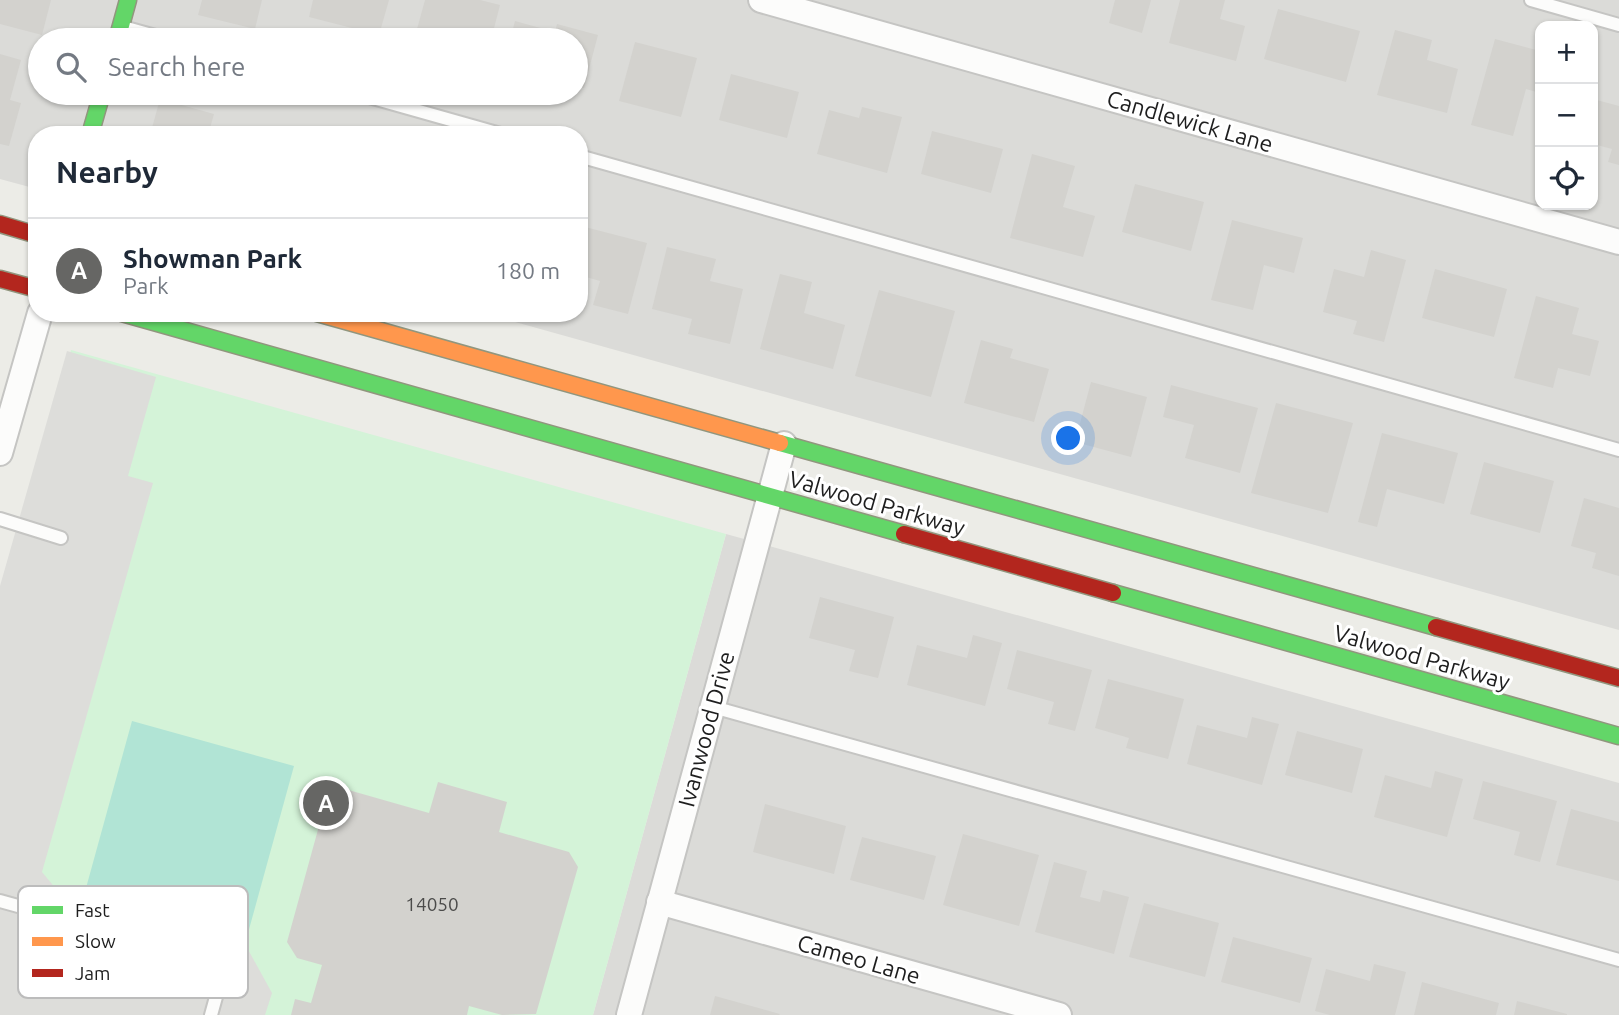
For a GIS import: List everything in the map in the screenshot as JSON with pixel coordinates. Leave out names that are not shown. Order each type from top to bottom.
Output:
[{"type":"main road","points":[[120,28],[128,0]]},
{"type":"main road","points":[[93,126],[99,105]]},
{"type":"main road","points":[[0,224],[28,232]]},
{"type":"main road","points":[[0,279],[28,287]]},
{"type":"main road","name":"Valwood Parkway","points":[[154,322],[1619,736]]},
{"type":"main road","name":"Valwood Parkway","points":[[349,322],[1619,678]]},
{"type":"street","name":"Candlewick Lane","points":[[761,0],[1619,242]]},
{"type":"street","points":[[0,453],[37,322]]},
{"type":"street","name":"Ivanwood Drive","points":[[629,1015],[784,444]]},
{"type":"street","name":"Cameo Lane","points":[[659,902],[1059,1015]]},
{"type":"lane","points":[[1531,0],[1619,25]]},
{"type":"lane","points":[[398,105],[472,126]]},
{"type":"lane","points":[[588,159],[1619,450]]},
{"type":"lane","points":[[0,519],[61,538]]},
{"type":"lane","points":[[713,707],[1619,960]]},
{"type":"lane","points":[[0,901],[18,906]]},
{"type":"lane","points":[[211,1015],[216,998]]},
{"type":"shaded area","points":[[0,0],[1619,0],[1619,630],[515,322],[588,322],[588,126],[28,126],[28,187],[0,179]]},
{"type":"shaded area","points":[[67,351],[156,377],[128,476],[153,483],[42,872],[54,886],[18,886],[18,998],[248,998],[248,949],[272,993],[265,1015],[0,1015],[0,586]]},
{"type":"shaded area","points":[[726,534],[1619,783],[1619,1015],[593,1015]]},
{"type":"green space","points":[[71,350],[726,534],[593,1015],[0,1015],[0,592]]},
{"type":"green space","points":[[132,721],[294,766],[248,933],[248,886],[87,886]]},
{"type":"building","points":[[0,0],[51,0],[44,28],[28,28],[28,31],[0,24]]},
{"type":"building","points":[[202,0],[262,0],[255,28],[198,15]]},
{"type":"building","points":[[313,0],[389,0],[381,28],[352,28],[309,17]]},
{"type":"building","points":[[425,0],[480,0],[500,5],[494,28],[417,28]]},
{"type":"building","points":[[1115,0],[1151,0],[1142,33],[1109,23]]},
{"type":"building","points":[[1180,0],[1225,0],[1220,19],[1245,26],[1236,61],[1169,43]]},
{"type":"building","points":[[1278,9],[1360,31],[1346,82],[1264,59]]},
{"type":"building","points":[[515,21],[540,28],[513,28]]},
{"type":"building","points":[[557,24],[572,28],[556,28]]},
{"type":"building","points":[[1395,30],[1432,40],[1427,60],[1458,69],[1447,113],[1377,95]]},
{"type":"building","points":[[588,32],[598,35],[588,73]]},
{"type":"building","points":[[1495,39],[1535,50],[1535,92],[1526,89],[1513,136],[1471,125]]},
{"type":"building","points":[[635,42],[697,58],[681,117],[619,101]]},
{"type":"building","points":[[0,54],[21,60],[10,100],[21,103],[9,146],[0,144]]},
{"type":"building","points":[[731,74],[799,92],[787,138],[719,120]]},
{"type":"building","points":[[1598,100],[1619,106],[1619,165],[1608,162],[1612,149],[1598,145]]},
{"type":"building","points":[[158,105],[182,105],[214,114],[211,126],[152,126]]},
{"type":"building","points":[[862,107],[902,117],[887,173],[817,154],[829,110],[859,118]]},
{"type":"building","points":[[932,131],[1003,149],[991,193],[921,174]]},
{"type":"building","points":[[1032,154],[1075,166],[1063,207],[1095,216],[1083,257],[1010,238]]},
{"type":"building","points":[[1135,184],[1204,202],[1191,251],[1122,232]]},
{"type":"building","points":[[1232,220],[1303,238],[1294,273],[1264,265],[1253,310],[1211,300]]},
{"type":"building","points":[[588,228],[647,243],[628,314],[593,305],[600,281],[588,278]]},
{"type":"building","points":[[667,247],[716,259],[710,281],[743,289],[730,344],[688,334],[692,319],[652,309]]},
{"type":"building","points":[[1371,250],[1406,260],[1384,342],[1353,334],[1357,321],[1323,312],[1334,269],[1364,277]]},
{"type":"building","points":[[1435,269],[1507,289],[1494,337],[1422,318]]},
{"type":"building","points":[[780,274],[812,282],[804,313],[845,325],[833,369],[760,349]]},
{"type":"building","points":[[879,290],[955,311],[931,397],[855,376]]},
{"type":"building","points":[[1536,296],[1579,308],[1572,334],[1599,341],[1590,376],[1558,368],[1553,388],[1514,378]]},
{"type":"building","points":[[981,340],[1013,349],[1010,358],[1049,369],[1034,422],[964,403]]},
{"type":"building","points":[[1091,382],[1147,397],[1131,457],[1075,442]]},
{"type":"building","points":[[1171,385],[1258,408],[1240,473],[1185,458],[1194,425],[1163,417]]},
{"type":"building","points":[[1276,403],[1353,423],[1328,513],[1251,493]]},
{"type":"building","points":[[1382,433],[1458,453],[1444,504],[1387,489],[1377,527],[1358,522]]},
{"type":"building","points":[[1484,462],[1554,481],[1540,533],[1470,514]]},
{"type":"building","points":[[1584,498],[1619,508],[1619,576],[1592,568],[1596,553],[1571,546]]},
{"type":"building","points":[[820,597],[894,617],[878,678],[849,671],[855,650],[809,638]]},
{"type":"building","points":[[973,635],[1002,643],[985,706],[907,685],[917,645],[967,658]]},
{"type":"building","points":[[1017,650],[1092,670],[1075,731],[1048,724],[1054,702],[1007,689]]},
{"type":"building","points":[[1108,679],[1184,699],[1168,759],[1126,748],[1129,738],[1095,728]]},
{"type":"building","points":[[1252,717],[1279,724],[1262,785],[1187,764],[1197,725],[1247,738]]},
{"type":"building","points":[[1297,731],[1363,749],[1352,793],[1285,775]]},
{"type":"building","points":[[1435,771],[1463,779],[1447,837],[1374,817],[1385,775],[1431,788]]},
{"type":"building","points":[[1483,781],[1557,801],[1540,862],[1514,855],[1520,832],[1473,819]]},
{"type":"building","points":[[438,782],[507,802],[499,832],[569,852],[578,867],[536,1014],[502,1015],[469,1006],[467,1015],[291,1015],[295,999],[311,1003],[322,965],[297,958],[287,942],[327,797],[338,787],[429,813]]},
{"type":"building","points":[[765,804],[846,826],[834,874],[753,852]]},
{"type":"building","points":[[1571,809],[1619,822],[1619,881],[1556,865]]},
{"type":"building","points":[[963,834],[1039,855],[1019,926],[943,905]]},
{"type":"building","points":[[862,837],[936,856],[924,900],[850,880]]},
{"type":"building","points":[[1054,862],[1087,871],[1080,897],[1100,902],[1103,890],[1129,897],[1114,954],[1035,932]]},
{"type":"building","points":[[1144,903],[1219,923],[1205,977],[1129,957]]},
{"type":"building","points":[[1233,937],[1312,958],[1300,1003],[1221,982]]},
{"type":"building","points":[[1374,964],[1406,972],[1395,1015],[1330,1015],[1315,1011],[1326,969],[1370,981]]},
{"type":"building","points":[[1422,982],[1499,1003],[1496,1015],[1414,1015]]},
{"type":"building","points":[[715,996],[780,1014],[710,1015]]},
{"type":"building","points":[[1517,1001],[1567,1014],[1567,1015],[1514,1015]]},
{"type":"traffic: fast","points":[[120,28],[128,0]]},
{"type":"traffic: fast","points":[[93,126],[99,105]]},
{"type":"traffic: fast","points":[[154,322],[904,534]]},
{"type":"traffic: fast","points":[[780,443],[1436,627]]},
{"type":"traffic: fast","points":[[1113,593],[1619,736]]},
{"type":"traffic: slow","points":[[349,322],[780,443]]},
{"type":"traffic: jam","points":[[0,224],[28,232]]},
{"type":"traffic: jam","points":[[0,279],[28,287]]},
{"type":"traffic: jam","points":[[904,534],[1113,593]]},
{"type":"traffic: jam","points":[[1436,627],[1619,678]]},
{"type":"place","name":"Showman Park","points":[[326,803]]}]
